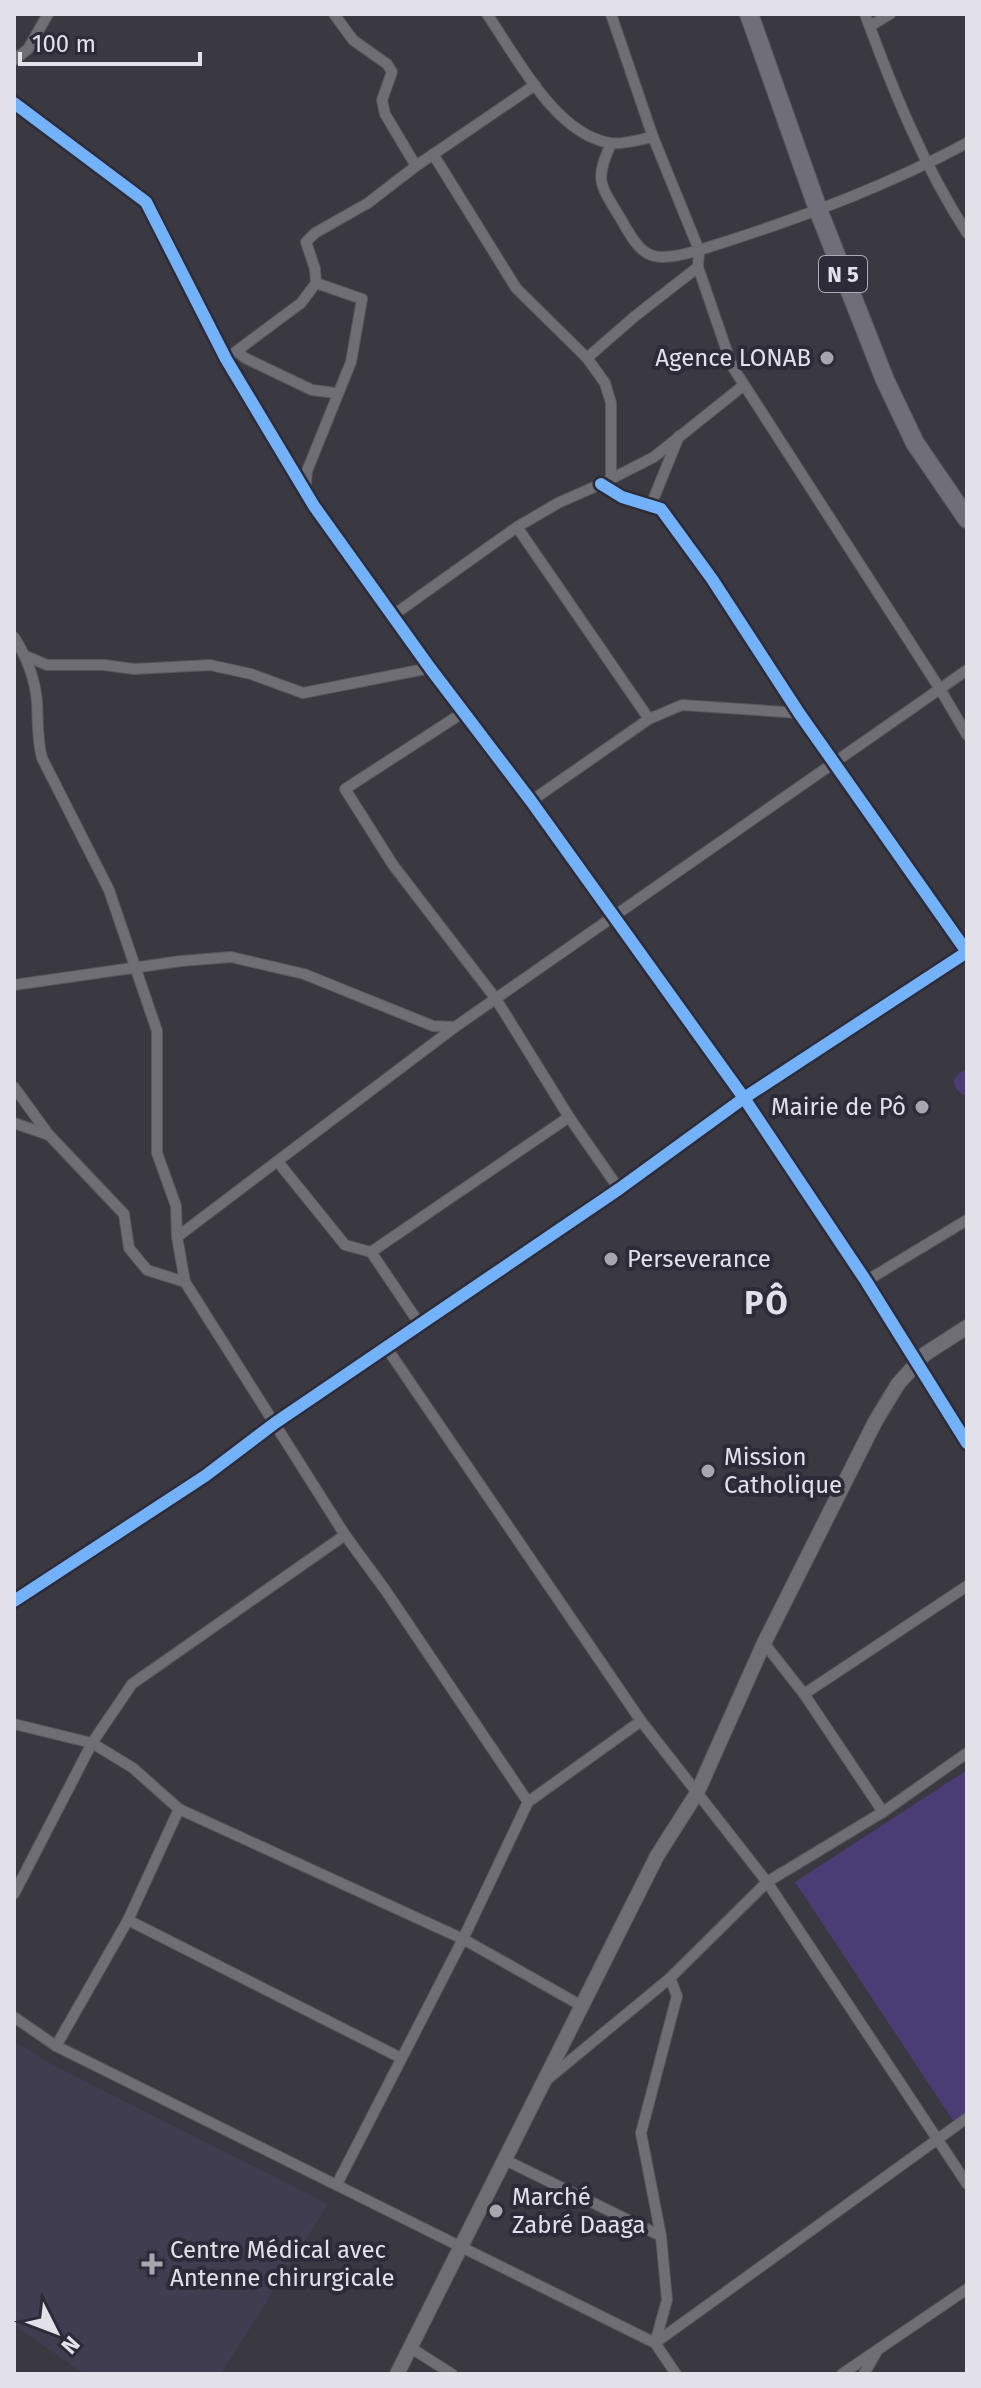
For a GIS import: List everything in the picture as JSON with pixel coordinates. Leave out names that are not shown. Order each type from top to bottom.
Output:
[{"type":"highway","name":"N 5","points":[[749,14],[819,212],[885,380],[909,430],[967,519]]},
{"type":"main road","points":[[397,2374],[657,1856],[697,1793],[764,1643],[875,1422],[898,1384],[917,1363],[937,1345],[967,1327]]},
{"type":"street","points":[[14,60],[28,49],[48,14]]},
{"type":"street","points":[[334,14],[353,40],[387,64],[392,72],[382,100],[385,114],[416,166]]},
{"type":"street","points":[[487,14],[535,85],[575,129],[611,144],[653,137]]},
{"type":"street","points":[[611,14],[653,137],[699,250],[698,267],[732,366],[967,735]]},
{"type":"street","points":[[865,14],[927,164],[967,233]]},
{"type":"street","points":[[870,26],[890,14]]},
{"type":"street","points":[[226,359],[301,303],[316,283],[306,242],[315,233],[368,203],[416,166],[535,85]]},
{"type":"street","points":[[14,103],[146,202],[226,359],[305,492],[744,1098],[866,1281],[967,1443]]},
{"type":"street","points":[[611,144],[600,169],[603,189],[644,252],[657,257],[699,250],[819,212],[967,143]]},
{"type":"street","points":[[433,154],[516,288],[587,358],[605,383],[611,403],[606,482]]},
{"type":"street","points":[[587,358],[698,267]]},
{"type":"street","points":[[305,492],[307,471],[351,362],[362,299],[316,283]]},
{"type":"street","points":[[237,351],[245,358],[312,390],[336,393]]},
{"type":"street","points":[[392,616],[517,527],[558,503],[654,457],[744,385]]},
{"type":"street","points":[[651,505],[679,435]]},
{"type":"street","points":[[14,1601],[205,1476],[275,1423],[619,1189],[744,1098],[967,952],[661,509],[622,497],[606,482]]},
{"type":"street","points":[[517,527],[649,719]]},
{"type":"street","points":[[14,637],[26,656],[37,699],[36,737],[42,758],[109,890],[157,1031],[157,1153],[176,1206],[177,1237],[185,1282],[345,1535],[528,1802]]},
{"type":"street","points":[[26,656],[47,665],[104,665],[134,669],[210,665],[251,674],[303,693],[430,668]]},
{"type":"street","points":[[177,1237],[455,1027],[967,670]]},
{"type":"street","points":[[531,801],[649,719],[682,705],[799,713]]},
{"type":"street","points":[[464,712],[345,789],[393,865],[496,999],[569,1117],[619,1189]]},
{"type":"street","points":[[14,985],[181,961],[231,957],[304,974],[433,1026],[455,1027]]},
{"type":"street","points":[[14,1087],[49,1135],[124,1214],[129,1248],[147,1270],[185,1282]]},
{"type":"street","points":[[371,1252],[569,1117]]},
{"type":"street","points":[[14,1123],[49,1135]]},
{"type":"street","points":[[278,1162],[345,1245],[371,1252],[419,1323]]},
{"type":"street","points":[[866,1281],[967,1220]]},
{"type":"street","points":[[386,1347],[641,1721],[767,1882],[967,2184]]},
{"type":"street","points":[[14,1894],[92,1743],[132,1684],[345,1535]]},
{"type":"street","points":[[804,1694],[967,1586]]},
{"type":"street","points":[[764,1643],[804,1694],[883,1812]]},
{"type":"street","points":[[337,2184],[463,1939],[528,1802],[641,1721]]},
{"type":"street","points":[[14,1724],[92,1743],[133,1768],[179,1809],[463,1939],[582,2006]]},
{"type":"street","points":[[547,2079],[670,1978],[767,1882],[883,1812],[967,1753]]},
{"type":"street","points":[[56,2046],[128,1920],[179,1809]]},
{"type":"street","points":[[128,1920],[401,2058]]},
{"type":"street","points":[[655,2343],[667,2300],[661,2236],[641,2133],[677,1996],[670,1978]]},
{"type":"street","points":[[14,2017],[56,2046],[655,2343],[676,2374]]},
{"type":"street","points":[[655,2343],[967,2118]]},
{"type":"street","points":[[503,2159],[661,2236]]},
{"type":"street","points":[[842,2374],[967,2289]]},
{"type":"street","points":[[411,2348],[452,2374]]},
{"type":"street","points":[[864,2374],[879,2349]]},
{"type":"shaded area","points":[[967,1070],[966,1096],[957,1090],[954,1082],[957,1075]]},
{"type":"shaded area","points":[[967,1770],[967,2113],[954,2122],[795,1882]]},
{"type":"shaded area","name":"Centre Médical avec Antenne chirurgicale","points":[[14,2041],[53,2065],[328,2204],[221,2374],[84,2374],[14,2325]]},
{"type":"cycle path","points":[[14,103],[146,202],[226,359],[314,506],[744,1098],[866,1281],[967,1443]]},
{"type":"cycle path","points":[[14,1601],[205,1476],[275,1423],[619,1189],[744,1098],[967,952],[661,509],[622,497],[601,484]]},
{"type":"place","name":"Agence LONAB","points":[[827,358]]},
{"type":"place","name":"Mairie de Pô","points":[[922,1107]]},
{"type":"place","name":"Perseverance","points":[[611,1259]]},
{"type":"place","name":"Mission Catholique","points":[[708,1471]]},
{"type":"place","name":"Marché Zabré Daaga","points":[[496,2211]]},
{"type":"place","name":"Centre Médical avec Antenne chirurgicale","points":[[152,2264]]},
{"type":"district","name":"PÔ","points":[[767,1303]]}]
